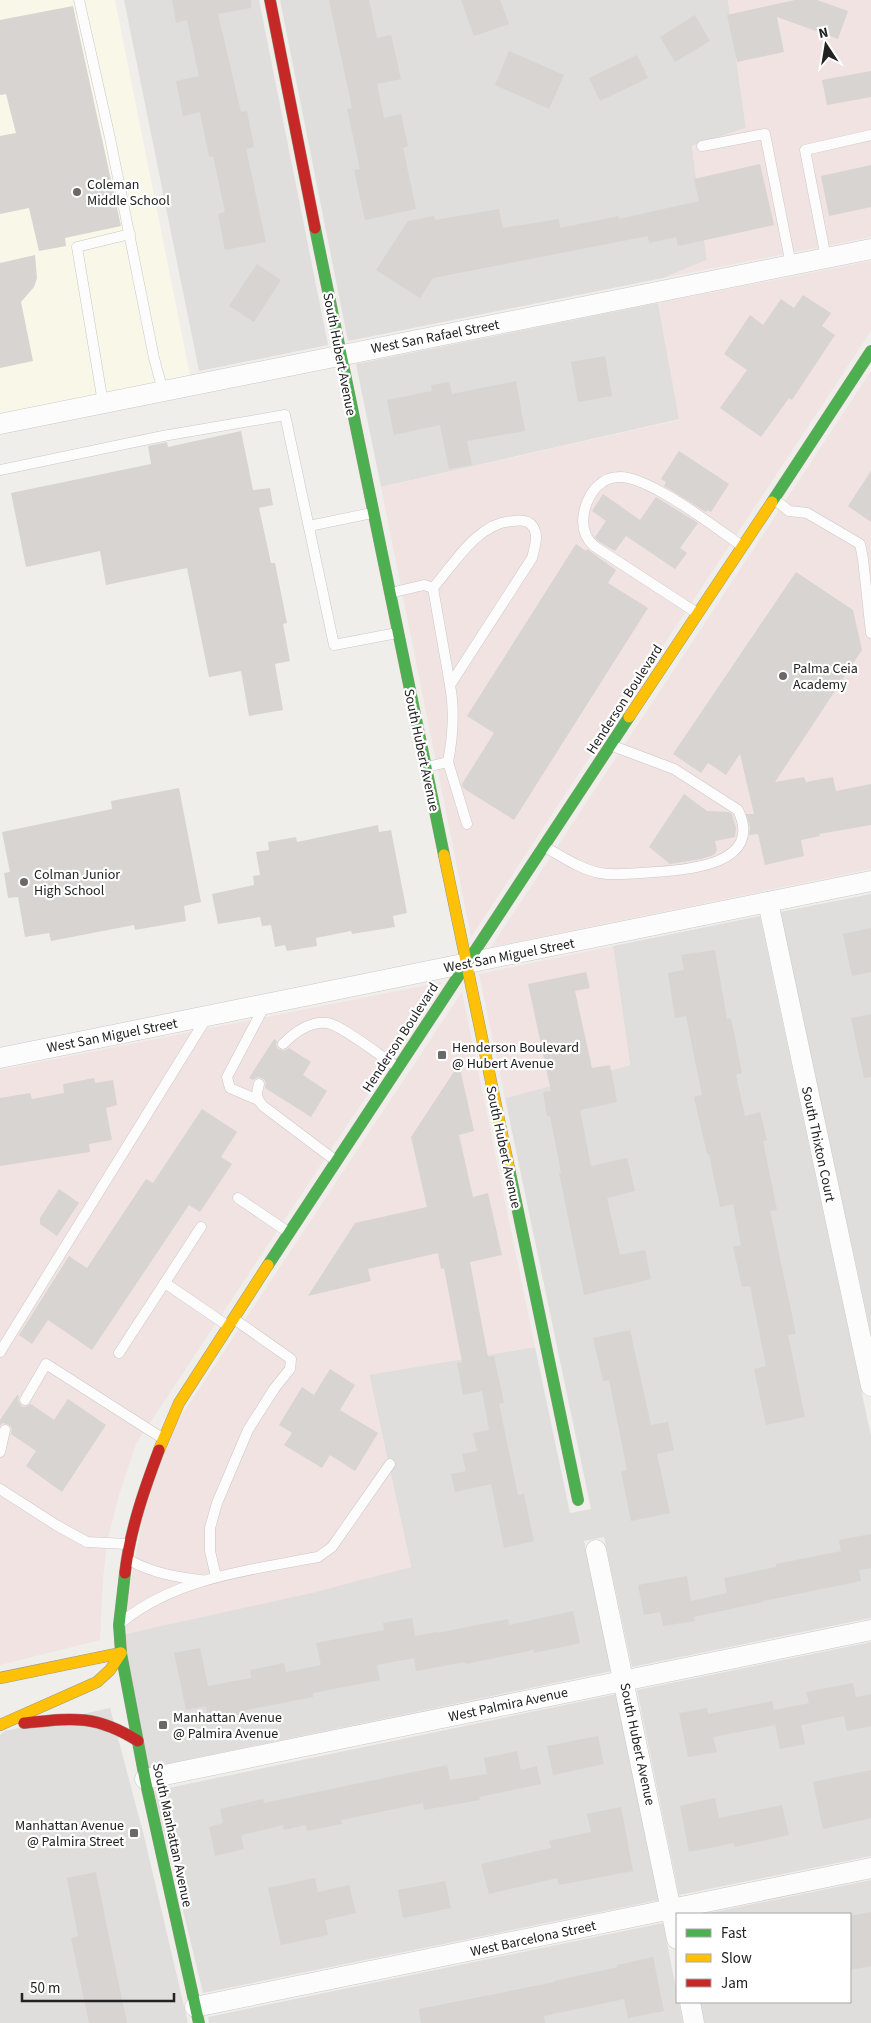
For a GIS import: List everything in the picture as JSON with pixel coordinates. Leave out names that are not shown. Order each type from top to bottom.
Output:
[{"type":"street","name":"South Hubert Avenue","points":[[270,0],[340,355],[578,1500]]},
{"type":"street","name":"West San Rafael Street","points":[[0,424],[871,249]]},
{"type":"street","name":"Henderson Boulevard","points":[[121,1653],[119,1625],[128,1544],[141,1499],[163,1438],[179,1403],[230,1322],[466,963],[871,351]]},
{"type":"street","name":"West San Miguel Street","points":[[0,1058],[871,881]]},
{"type":"street","name":"South Thixton Court","points":[[768,902],[871,1386]]},
{"type":"street","name":"South Hubert Avenue","points":[[596,1550],[676,1934]]},
{"type":"street","name":"West Palmira Avenue","points":[[145,1779],[871,1630]]},
{"type":"street","points":[[0,1678],[121,1653]]},
{"type":"street","points":[[0,1725],[96,1682],[110,1670],[121,1653]]},
{"type":"street","name":"South Manhattan Avenue","points":[[121,1653],[145,1779],[197,2015]]},
{"type":"street","points":[[0,1725],[92,1718],[109,1724],[138,1741]]},
{"type":"street","name":"West Barcelona Street","points":[[197,2015],[671,1909],[871,1868]]},
{"type":"street","points":[[690,2003],[694,2023]]},
{"type":"lane","points":[[79,0],[130,234],[154,358],[163,391]]},
{"type":"lane","points":[[702,146],[765,134],[791,265]]},
{"type":"lane","points":[[826,258],[805,150],[871,135]]},
{"type":"lane","points":[[103,403],[77,247],[130,234]]},
{"type":"lane","points":[[0,470],[162,436],[285,415],[334,645],[398,633]]},
{"type":"lane","points":[[698,614],[586,539],[583,513],[588,498],[598,485],[608,478],[620,476],[631,479],[661,491],[742,546]]},
{"type":"lane","points":[[774,499],[790,511],[807,513],[860,544],[864,559],[871,633]]},
{"type":"lane","points":[[309,526],[373,513]]},
{"type":"lane","points":[[433,588],[478,535],[487,528],[507,521],[524,520],[532,524],[536,533],[536,543],[532,558],[450,685]]},
{"type":"lane","points":[[390,593],[424,585],[433,588]]},
{"type":"lane","points":[[433,588],[452,700],[453,736],[448,762],[467,824]]},
{"type":"lane","points":[[544,846],[585,869],[601,873],[629,874],[711,865],[728,857],[740,844],[744,834],[738,810],[674,769],[611,745]]},
{"type":"lane","points":[[426,767],[448,762]]},
{"type":"lane","points":[[265,1005],[227,1077],[230,1088],[258,1100],[336,1162]]},
{"type":"lane","points":[[0,1352],[207,1016]]},
{"type":"lane","points":[[283,1044],[291,1035],[310,1025],[328,1023],[343,1030],[398,1068]]},
{"type":"lane","points":[[258,1100],[256,1094],[259,1084]]},
{"type":"lane","points":[[238,1198],[289,1233]]},
{"type":"lane","points":[[119,1353],[201,1227]]},
{"type":"lane","points":[[165,1283],[291,1359],[290,1368],[248,1430],[217,1502],[210,1528],[210,1551],[216,1577]]},
{"type":"lane","points":[[25,1400],[46,1364],[163,1438]]},
{"type":"lane","points":[[0,1452],[5,1430]]},
{"type":"lane","points":[[119,1625],[136,1611],[160,1597],[202,1580],[318,1557],[332,1548],[390,1464]]},
{"type":"lane","points":[[0,1489],[56,1525],[87,1542],[128,1544]]},
{"type":"lane","points":[[126,1558],[140,1566],[163,1574],[202,1580]]},
{"type":"shaded area","name":"Coleman Middle School","points":[[0,0],[115,0],[192,385],[0,424]]},
{"type":"shaded area","points":[[124,0],[259,0],[328,345],[199,371]]},
{"type":"shaded area","points":[[280,0],[728,0],[746,128],[692,146],[707,260],[663,278],[348,341]]},
{"type":"shaded area","points":[[728,0],[871,0],[871,237],[663,278],[707,260],[692,146],[746,128]]},
{"type":"shaded area","points":[[871,261],[871,331],[471,937],[381,487],[679,420],[658,303]]},
{"type":"shaded area","points":[[658,303],[680,419],[381,487],[356,364]]},
{"type":"shaded area","points":[[871,371],[871,869],[491,947]]},
{"type":"shaded area","points":[[871,894],[871,1335],[780,912]]},
{"type":"shaded area","points":[[760,916],[871,1436],[871,1618],[632,1667],[604,1537],[584,1541],[612,1671],[147,1768],[121,1635],[411,1567],[369,1374],[535,1347],[570,1513],[591,1509],[505,1098],[630,1065],[613,946]]},
{"type":"shaded area","points":[[613,946],[630,1065],[505,1098],[479,974]]},
{"type":"shaded area","points":[[442,982],[136,1444],[119,1495],[107,1542],[100,1640],[0,1665],[0,1070]]},
{"type":"shaded area","points":[[462,992],[535,1347],[369,1375],[411,1567],[312,1593],[121,1635],[154,1457]]},
{"type":"shaded area","points":[[871,1642],[871,1856],[679,1895],[637,1690]]},
{"type":"shaded area","points":[[617,1694],[659,1900],[203,1993],[154,1791]]},
{"type":"shaded area","points":[[110,1708],[144,1836],[188,2023],[0,2023],[0,1735],[5,1731]]},
{"type":"shaded area","points":[[871,1880],[871,2023],[705,2023],[700,2003],[851,2003],[851,1913],[709,1913]]},
{"type":"shaded area","points":[[663,1923],[676,1988],[676,2003],[679,2003],[683,2023],[209,2023],[208,2017]]},
{"type":"building","points":[[172,0],[251,0],[251,8],[218,14],[241,112],[247,111],[254,147],[246,149],[266,242],[225,250],[218,214],[225,212],[213,156],[209,157],[200,112],[183,116],[176,81],[199,76],[187,20],[176,23]]},
{"type":"building","points":[[329,0],[369,0],[377,38],[391,35],[401,79],[377,84],[384,118],[401,114],[408,146],[403,148],[416,209],[365,220],[354,170],[360,169],[347,109],[352,108]]},
{"type":"building","points":[[461,0],[500,0],[509,24],[474,36]]},
{"type":"building","points":[[795,0],[817,0],[848,11],[838,39],[777,17],[784,52],[737,62],[727,15]]},
{"type":"building","points":[[73,6],[121,226],[65,238],[66,246],[39,251],[29,208],[0,214],[0,136],[16,133],[6,94],[0,95],[0,20]]},
{"type":"building","points":[[695,15],[710,41],[675,62],[660,37]]},
{"type":"building","points":[[509,51],[564,75],[549,109],[495,85]]},
{"type":"building","points":[[637,55],[648,78],[600,101],[589,78]]},
{"type":"building","points":[[871,71],[871,97],[827,105],[822,80]]},
{"type":"building","points":[[760,164],[774,225],[678,246],[676,237],[649,243],[648,236],[433,278],[420,298],[376,270],[408,221],[434,216],[435,220],[499,209],[503,228],[559,219],[560,228],[619,216],[619,219],[699,201],[694,179]]},
{"type":"building","points":[[871,165],[871,207],[829,216],[821,176]]},
{"type":"building","points":[[35,255],[37,278],[34,287],[21,302],[33,361],[0,368],[0,263]]},
{"type":"building","points":[[257,264],[281,280],[254,322],[229,306]]},
{"type":"building","points":[[803,295],[831,313],[822,326],[835,335],[792,400],[789,398],[761,437],[720,408],[747,370],[724,354],[750,315],[763,325],[781,299],[794,308]]},
{"type":"building","points":[[605,356],[612,396],[578,402],[571,362]]},
{"type":"building","points":[[516,381],[525,431],[467,441],[472,465],[449,469],[440,425],[394,435],[387,400],[432,391],[431,385],[449,382],[452,394]]},
{"type":"building","points":[[241,431],[253,490],[270,488],[273,505],[259,508],[271,563],[275,563],[287,623],[283,624],[290,661],[275,664],[283,710],[249,716],[241,671],[209,677],[187,568],[106,585],[100,551],[26,567],[11,493],[151,464],[148,446],[167,442],[168,447]]},
{"type":"building","points":[[679,451],[729,484],[711,512],[707,510],[706,512],[664,486],[666,482],[661,479]]},
{"type":"building","points":[[871,471],[871,522],[848,506]]},
{"type":"building","points":[[603,494],[640,520],[656,497],[698,523],[680,548],[687,553],[675,569],[626,536],[615,551],[598,541],[595,537],[606,521],[592,511]]},
{"type":"building","points":[[576,544],[586,551],[587,549],[616,570],[608,583],[648,608],[514,820],[463,788],[462,784],[494,733],[467,716]]},
{"type":"building","points":[[796,572],[853,610],[862,650],[775,782],[804,777],[806,782],[833,777],[836,791],[871,784],[871,825],[819,834],[820,836],[801,840],[804,856],[765,865],[758,834],[749,835],[750,827],[746,814],[754,814],[740,754],[726,775],[708,763],[701,773],[673,754]]},
{"type":"building","points":[[179,788],[201,902],[184,906],[186,921],[135,930],[134,925],[51,941],[49,933],[25,937],[18,897],[8,898],[4,873],[10,872],[2,832],[112,809],[111,801]]},
{"type":"building","points":[[684,794],[707,811],[729,812],[732,814],[736,828],[735,837],[715,841],[717,850],[714,855],[670,864],[649,847]]},
{"type":"building","points":[[378,825],[379,832],[391,830],[407,913],[393,916],[395,927],[352,934],[351,931],[316,938],[317,946],[287,951],[285,945],[275,947],[271,925],[262,926],[260,917],[218,924],[212,894],[254,885],[253,876],[260,875],[256,852],[269,850],[268,842],[296,837],[297,842]]},
{"type":"building","points":[[871,928],[871,972],[852,976],[843,934]]},
{"type":"building","points":[[715,950],[727,1019],[731,1018],[742,1073],[736,1075],[745,1116],[760,1112],[767,1140],[763,1141],[777,1210],[770,1211],[796,1334],[788,1335],[805,1417],[766,1425],[754,1369],[766,1366],[750,1286],[742,1287],[733,1247],[741,1245],[733,1204],[720,1207],[694,1097],[702,1095],[686,1016],[675,1018],[668,973],[684,970],[681,955]]},
{"type":"building","points":[[586,972],[590,988],[575,991],[592,1068],[610,1065],[617,1102],[580,1110],[591,1166],[627,1158],[635,1191],[607,1198],[620,1255],[645,1250],[651,1279],[584,1295],[559,1173],[561,1173],[550,1116],[547,1116],[543,1092],[551,1091],[528,984]]},
{"type":"building","points":[[871,1014],[871,1077],[864,1078],[851,1018]]},
{"type":"building","points":[[274,1039],[277,1041],[278,1049],[284,1051],[289,1048],[311,1062],[303,1075],[327,1091],[311,1117],[265,1088],[266,1083],[264,1079],[258,1077],[253,1080],[249,1078]]},
{"type":"building","points":[[459,1064],[474,1131],[459,1135],[473,1197],[488,1193],[502,1255],[470,1262],[488,1357],[494,1356],[504,1403],[499,1404],[518,1495],[524,1494],[534,1541],[504,1548],[491,1484],[455,1492],[451,1474],[466,1471],[462,1454],[477,1451],[473,1433],[489,1430],[482,1391],[463,1395],[457,1363],[462,1362],[444,1268],[441,1269],[438,1253],[368,1269],[371,1281],[308,1296],[355,1223],[427,1207],[411,1137]]},
{"type":"building","points":[[94,1078],[95,1083],[113,1080],[117,1105],[106,1108],[112,1140],[89,1144],[90,1152],[0,1166],[0,1098],[30,1093],[32,1099],[64,1093],[63,1084]]},
{"type":"building","points":[[202,1109],[237,1132],[221,1157],[232,1164],[200,1212],[189,1205],[92,1350],[48,1320],[32,1344],[19,1335],[69,1256],[87,1268],[146,1179],[153,1183]]},
{"type":"building","points":[[59,1189],[79,1203],[57,1236],[40,1224],[40,1218]]},
{"type":"building","points":[[630,1330],[651,1425],[668,1422],[674,1450],[657,1454],[670,1513],[631,1521],[621,1472],[627,1470],[609,1380],[603,1381],[593,1338]]},
{"type":"building","points":[[330,1369],[355,1385],[340,1410],[378,1433],[355,1471],[330,1455],[322,1468],[284,1445],[292,1433],[279,1425],[302,1387],[314,1395]]},
{"type":"building","points":[[17,1395],[19,1396],[18,1400],[21,1406],[25,1407],[31,1404],[54,1420],[68,1399],[106,1425],[62,1492],[26,1466],[36,1451],[11,1434],[12,1428],[9,1425],[3,1423],[0,1425],[0,1420]]},
{"type":"building","points":[[871,1534],[871,1568],[859,1570],[861,1581],[694,1617],[695,1621],[663,1626],[660,1612],[644,1615],[638,1585],[687,1576],[691,1601],[727,1593],[724,1578],[776,1567],[776,1564],[841,1551],[839,1540]]},
{"type":"building","points":[[573,1611],[580,1643],[534,1653],[533,1650],[466,1664],[465,1662],[416,1671],[414,1658],[377,1665],[380,1680],[313,1693],[313,1697],[246,1710],[247,1713],[209,1720],[206,1706],[186,1710],[174,1653],[200,1648],[208,1686],[251,1678],[250,1670],[284,1663],[286,1672],[321,1665],[316,1643],[384,1630],[383,1623],[412,1618],[415,1636],[508,1619],[509,1625]]},
{"type":"building","points":[[853,1683],[856,1697],[871,1694],[871,1726],[847,1731],[844,1716],[801,1725],[805,1744],[780,1749],[775,1725],[713,1737],[717,1752],[688,1757],[679,1713],[707,1708],[708,1714],[772,1701],[774,1710],[809,1703],[806,1692]]},
{"type":"building","points":[[598,1736],[604,1764],[553,1775],[547,1746]]},
{"type":"building","points":[[517,1751],[521,1770],[537,1766],[541,1784],[479,1797],[480,1800],[424,1810],[423,1803],[341,1820],[342,1824],[307,1831],[306,1825],[284,1830],[283,1825],[241,1835],[244,1849],[215,1856],[209,1827],[223,1823],[220,1809],[263,1799],[264,1803],[447,1765],[450,1780],[487,1774],[484,1758]]},
{"type":"building","points":[[871,1770],[871,1818],[823,1829],[813,1782]]},
{"type":"building","points":[[715,1798],[719,1818],[782,1805],[789,1835],[735,1847],[734,1843],[689,1852],[680,1806]]},
{"type":"building","points":[[621,1807],[633,1871],[559,1885],[557,1878],[489,1894],[481,1864],[551,1848],[549,1841],[591,1832],[587,1814]]},
{"type":"building","points":[[96,1872],[127,2023],[89,2023],[71,1938],[78,1936],[67,1878]]},
{"type":"building","points":[[315,1878],[318,1892],[349,1885],[356,1913],[325,1920],[328,1935],[281,1945],[268,1888]]},
{"type":"building","points":[[445,1881],[451,1908],[403,1918],[398,1890]]},
{"type":"building","points":[[871,1912],[871,1966],[851,1970],[851,1916]]},
{"type":"building","points":[[653,1957],[664,2011],[628,2018],[624,1999],[544,2016],[545,2023],[421,2023],[419,2009],[555,1982]]},
{"type":"traffic: fast","points":[[315,228],[444,855]]},
{"type":"traffic: fast","points":[[772,502],[871,351]]},
{"type":"traffic: fast","points":[[268,1265],[629,717]]},
{"type":"traffic: fast","points":[[509,1168],[578,1500]]},
{"type":"traffic: fast","points":[[125,1573],[119,1625],[121,1653],[145,1779],[199,2023]]},
{"type":"traffic: slow","points":[[629,717],[772,502]]},
{"type":"traffic: slow","points":[[444,855],[509,1168]]},
{"type":"traffic: slow","points":[[159,1450],[179,1403],[268,1265]]},
{"type":"traffic: slow","points":[[0,1678],[121,1653]]},
{"type":"traffic: slow","points":[[0,1725],[97,1682],[110,1670],[121,1653]]},
{"type":"traffic: jam","points":[[270,0],[315,228]]},
{"type":"traffic: jam","points":[[125,1573],[134,1526],[159,1450]]},
{"type":"traffic: jam","points":[[24,1723],[70,1719],[96,1722],[123,1732],[138,1741]]},
{"type":"place","name":"Coleman Middle School","points":[[77,192]]},
{"type":"place","name":"Palma Ceia Academy","points":[[783,676]]},
{"type":"place","name":"Colman Junior High School","points":[[24,882]]},
{"type":"place","name":"Henderson Boulevard @ Hubert Avenue","points":[[442,1055]]},
{"type":"place","name":"Manhattan Avenue @ Palmira Avenue","points":[[163,1725]]},
{"type":"place","name":"Manhattan Avenue @ Palmira Street","points":[[134,1833]]}]
